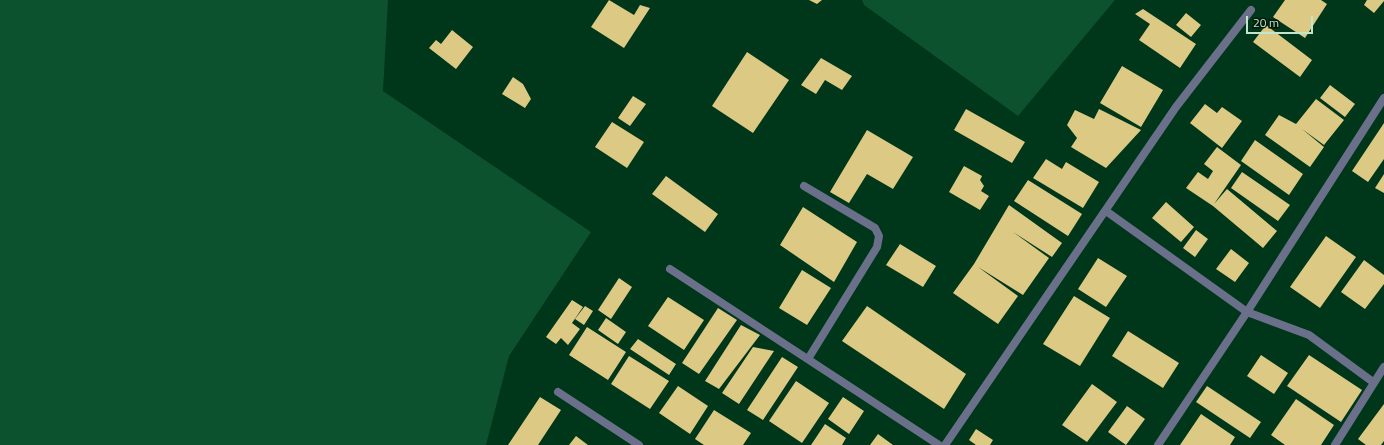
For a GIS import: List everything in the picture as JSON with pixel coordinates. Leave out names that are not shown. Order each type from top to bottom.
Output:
[{"type":"street","points":[[945,445],[1176,107],[1251,10]]},
{"type":"street","points":[[1158,445],[1247,312],[1384,98]]},
{"type":"street","points":[[804,186],[875,228],[879,236],[877,247],[808,359]]},
{"type":"street","points":[[1106,211],[1247,312],[1309,335],[1373,382]]},
{"type":"street","points":[[670,269],[939,445]]},
{"type":"street","points":[[1334,445],[1384,367]]},
{"type":"street","points":[[558,392],[639,445]]},
{"type":"green space","points":[[0,0],[388,0],[383,91],[591,232],[509,356],[486,445],[0,445]]},
{"type":"green space","points":[[862,0],[1115,0],[1018,116],[864,5]]},
{"type":"building","points":[[609,0],[634,15],[640,5],[650,8],[624,48],[591,27]]},
{"type":"building","points":[[809,0],[822,0],[817,4]]},
{"type":"building","points":[[1285,0],[1321,0],[1327,4],[1305,38],[1273,17]]},
{"type":"building","points":[[1367,0],[1384,1],[1374,13],[1364,5]]},
{"type":"building","points":[[1143,9],[1196,44],[1180,68],[1139,40],[1150,24],[1135,14]]},
{"type":"building","points":[[1186,13],[1201,25],[1191,37],[1176,25]]},
{"type":"building","points":[[1266,25],[1312,60],[1300,77],[1253,42]]},
{"type":"building","points":[[452,30],[473,47],[456,69],[429,48],[436,40],[441,44]]},
{"type":"building","points":[[747,52],[789,80],[753,133],[712,106]]},
{"type":"building","points":[[821,58],[852,76],[842,90],[825,80],[816,94],[801,85]]},
{"type":"building","points":[[1122,66],[1163,90],[1141,127],[1100,103]]},
{"type":"building","points":[[513,77],[523,84],[531,99],[525,108],[502,94]]},
{"type":"building","points":[[1330,85],[1355,104],[1345,117],[1320,98]]},
{"type":"building","points":[[633,96],[646,104],[630,126],[618,118]]},
{"type":"building","points":[[1316,99],[1344,120],[1324,145],[1302,129],[1324,147],[1310,167],[1265,135],[1279,115],[1296,124]]},
{"type":"building","points":[[1205,104],[1217,113],[1222,107],[1242,121],[1222,148],[1190,123]]},
{"type":"building","points":[[966,109],[1025,142],[1012,163],[954,130]]},
{"type":"building","points":[[1099,109],[1141,130],[1106,168],[1071,147],[1077,138],[1067,125],[1075,110],[1094,119]]},
{"type":"building","points":[[612,122],[644,142],[627,168],[595,147]]},
{"type":"building","points":[[1384,123],[1384,159],[1368,182],[1352,171]]},
{"type":"building","points":[[867,130],[913,157],[893,189],[867,174],[849,203],[830,192]]},
{"type":"building","points":[[1255,140],[1303,174],[1289,195],[1241,161]]},
{"type":"building","points":[[1217,147],[1241,165],[1214,204],[1227,189],[1277,231],[1263,248],[1213,206],[1186,188],[1198,172],[1208,179],[1213,171],[1204,164]]},
{"type":"building","points":[[1046,159],[1062,169],[1066,162],[1099,182],[1083,208],[1033,178]]},
{"type":"building","points":[[964,166],[982,176],[980,180],[984,186],[981,191],[989,196],[980,210],[949,192]]},
{"type":"building","points":[[1242,172],[1290,205],[1278,221],[1231,188]]},
{"type":"building","points":[[1384,174],[1384,193],[1375,188]]},
{"type":"building","points":[[666,176],[718,214],[705,232],[652,194]]},
{"type":"building","points":[[1028,180],[1082,214],[1068,236],[1014,201]]},
{"type":"building","points":[[1166,202],[1194,227],[1181,242],[1152,218]]},
{"type":"building","points":[[1009,205],[1062,243],[1052,257],[1013,232],[1049,258],[1023,295],[978,267],[1018,296],[998,324],[953,293],[974,264]]},
{"type":"building","points":[[803,207],[857,242],[834,282],[780,245]]},
{"type":"building","points":[[1196,230],[1208,239],[1195,257],[1183,248]]},
{"type":"building","points":[[1326,236],[1356,257],[1320,308],[1290,287]]},
{"type":"building","points":[[900,244],[936,266],[923,287],[886,265]]},
{"type":"building","points":[[1231,249],[1249,263],[1235,282],[1216,269]]},
{"type":"building","points":[[1098,258],[1127,276],[1106,307],[1078,289]]},
{"type":"building","points":[[1364,260],[1384,275],[1384,284],[1365,309],[1341,292]]},
{"type":"building","points":[[802,270],[831,288],[807,325],[779,308]]},
{"type":"building","points":[[619,278],[632,287],[611,319],[598,310]]},
{"type":"building","points":[[1074,296],[1110,318],[1080,366],[1043,344]]},
{"type":"building","points":[[668,297],[704,320],[684,350],[648,326]]},
{"type":"building","points":[[572,300],[583,307],[572,323],[580,329],[568,345],[561,338],[556,344],[546,337]]},
{"type":"building","points":[[585,306],[593,311],[584,325],[575,319]]},
{"type":"building","points":[[867,306],[966,374],[944,409],[842,341]]},
{"type":"building","points":[[718,308],[737,320],[699,374],[682,363]]},
{"type":"building","points":[[606,318],[626,332],[618,344],[598,330]]},
{"type":"building","points":[[741,325],[760,335],[719,389],[705,381]]},
{"type":"building","points":[[587,327],[626,352],[608,380],[569,355]]},
{"type":"building","points":[[1128,331],[1179,363],[1163,388],[1112,356]]},
{"type":"building","points":[[638,339],[676,364],[669,375],[630,349]]},
{"type":"building","points":[[753,347],[774,351],[739,404],[722,393]]},
{"type":"building","points":[[1261,355],[1288,373],[1274,394],[1247,376]]},
{"type":"building","points":[[1309,355],[1362,390],[1341,422],[1287,386]]},
{"type":"building","points":[[629,356],[669,381],[650,409],[611,384]]},
{"type":"building","points":[[782,357],[798,367],[763,420],[747,410]]},
{"type":"building","points":[[796,381],[829,403],[802,443],[769,421]]},
{"type":"building","points":[[1092,384],[1117,402],[1087,442],[1062,425]]},
{"type":"building","points":[[678,386],[708,406],[690,434],[659,413]]},
{"type":"building","points":[[1207,386],[1261,422],[1250,438],[1196,402]]},
{"type":"building","points":[[540,397],[561,410],[538,445],[508,445]]},
{"type":"building","points":[[843,397],[864,411],[849,434],[828,419]]},
{"type":"building","points":[[1296,399],[1334,425],[1321,445],[1285,445],[1271,435]]},
{"type":"building","points":[[1384,404],[1384,441],[1381,445],[1366,445],[1358,439]]},
{"type":"building","points":[[1127,406],[1145,419],[1126,445],[1108,432]]},
{"type":"building","points":[[714,410],[751,433],[743,445],[704,445],[695,439]]},
{"type":"building","points":[[1201,414],[1235,437],[1230,445],[1180,445]]},
{"type":"building","points":[[825,424],[846,438],[842,445],[811,445]]},
{"type":"building","points":[[976,429],[993,440],[990,445],[976,445],[969,440]]},
{"type":"building","points":[[878,434],[893,445],[870,445]]},
{"type":"building","points":[[576,436],[588,445],[569,445]]}]
